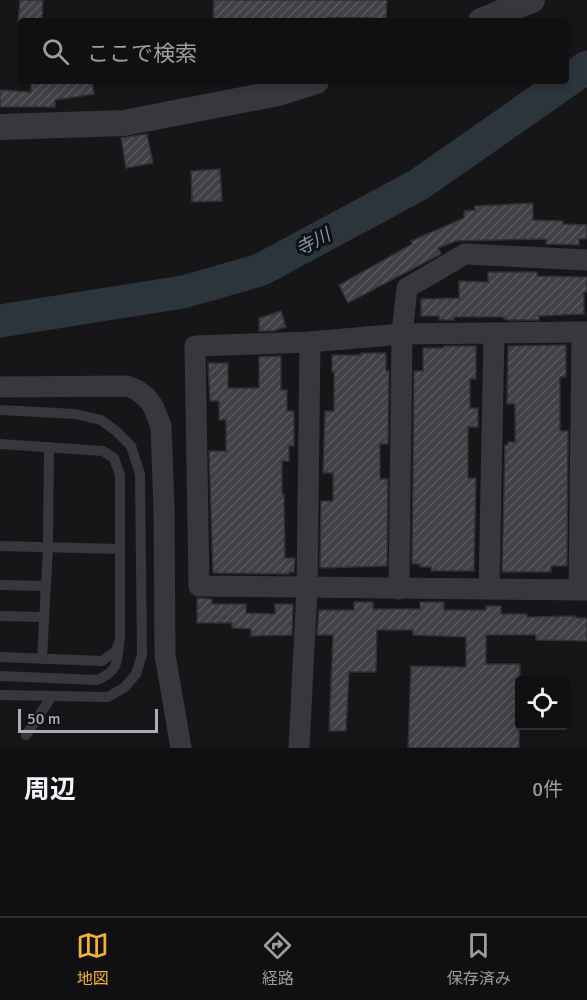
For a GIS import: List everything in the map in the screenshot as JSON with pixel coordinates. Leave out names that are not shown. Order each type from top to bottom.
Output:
[{"type":"street","points":[[488,18],[532,0]]},
{"type":"street","points":[[0,127],[124,123],[278,93],[306,84]]},
{"type":"street","points":[[399,589],[402,334],[407,288],[465,254],[587,260]]},
{"type":"street","points":[[585,332],[583,590],[199,586],[195,346],[310,342],[402,334],[494,333],[585,332]]},
{"type":"street","points":[[489,589],[494,333]]},
{"type":"street","points":[[299,748],[307,588],[310,342]]},
{"type":"street","points":[[0,387],[127,386],[137,390],[153,406],[161,426],[164,466],[165,655],[181,748]]},
{"type":"lane","points":[[0,410],[75,414],[101,420],[131,446],[140,474],[142,655],[136,674],[125,687],[108,697],[0,695]]},
{"type":"lane","points":[[0,444],[103,451],[114,458],[120,475],[120,639],[117,663],[110,675],[97,680],[0,676]]},
{"type":"lane","points":[[42,659],[48,547],[49,447]]},
{"type":"lane","points":[[0,546],[120,549]]},
{"type":"lane","points":[[0,585],[46,586]]},
{"type":"lane","points":[[0,616],[44,616]]},
{"type":"lane","points":[[0,657],[102,661],[116,651],[120,639]]},
{"type":"lane","points":[[26,735],[52,696]]},
{"type":"building","points":[[20,0],[43,0],[42,18],[18,18]]},
{"type":"building","points":[[214,0],[387,0],[386,18],[213,18]]},
{"type":"building","points":[[31,84],[92,84],[94,94],[55,100],[55,107],[0,107],[0,90],[31,92]]},
{"type":"building","points":[[147,134],[153,163],[126,168],[121,138]]},
{"type":"building","points":[[220,169],[222,201],[192,202],[191,171]]},
{"type":"building","points":[[533,203],[533,220],[587,225],[587,239],[579,239],[579,245],[546,244],[546,239],[456,241],[438,248],[441,254],[348,303],[339,285],[412,244],[411,241],[464,218],[464,211],[475,210],[475,206]]},
{"type":"building","points":[[488,272],[537,272],[537,276],[587,277],[584,314],[539,316],[539,320],[454,317],[454,320],[439,320],[439,316],[421,316],[421,299],[459,298],[459,281],[488,282]]},
{"type":"building","points":[[281,311],[286,327],[273,331],[259,331],[259,318]]},
{"type":"building","points":[[566,345],[566,377],[560,377],[560,431],[568,431],[567,566],[551,566],[551,572],[502,572],[505,445],[508,445],[508,442],[515,442],[515,404],[507,404],[508,346]]},
{"type":"building","points":[[444,346],[476,346],[476,379],[470,379],[470,408],[478,408],[478,427],[468,427],[468,478],[476,478],[474,571],[431,571],[431,567],[412,564],[414,371],[423,371],[423,348],[444,348]]},
{"type":"building","points":[[361,353],[386,353],[386,371],[389,371],[388,444],[380,444],[380,479],[388,479],[387,566],[320,568],[321,501],[333,501],[333,473],[323,473],[325,411],[334,411],[332,355],[361,355]]},
{"type":"building","points":[[281,356],[281,390],[287,390],[287,411],[294,411],[294,446],[289,446],[289,461],[282,461],[282,494],[284,494],[285,558],[295,558],[294,572],[289,572],[289,574],[213,573],[209,451],[226,451],[226,420],[219,420],[219,401],[210,401],[208,363],[228,363],[228,388],[259,388],[259,357]]},
{"type":"building","points":[[197,598],[212,599],[212,604],[246,604],[246,613],[275,614],[275,604],[293,604],[292,635],[251,636],[251,629],[232,628],[232,623],[197,623]]},
{"type":"building","points":[[354,602],[373,602],[373,609],[420,609],[420,602],[444,602],[444,610],[486,610],[486,606],[501,606],[501,614],[587,618],[587,641],[536,640],[536,635],[486,635],[486,664],[520,664],[520,676],[515,676],[515,730],[519,730],[519,748],[408,748],[411,666],[466,667],[466,637],[413,635],[413,630],[377,630],[376,672],[349,672],[346,731],[329,731],[333,635],[317,635],[319,610],[354,610]]},
{"type":"waterway","name":"寺川","points":[[569,80],[587,67]]},
{"type":"waterway","name":"寺川","points":[[0,321],[183,292],[260,270],[418,185],[563,84]]}]
